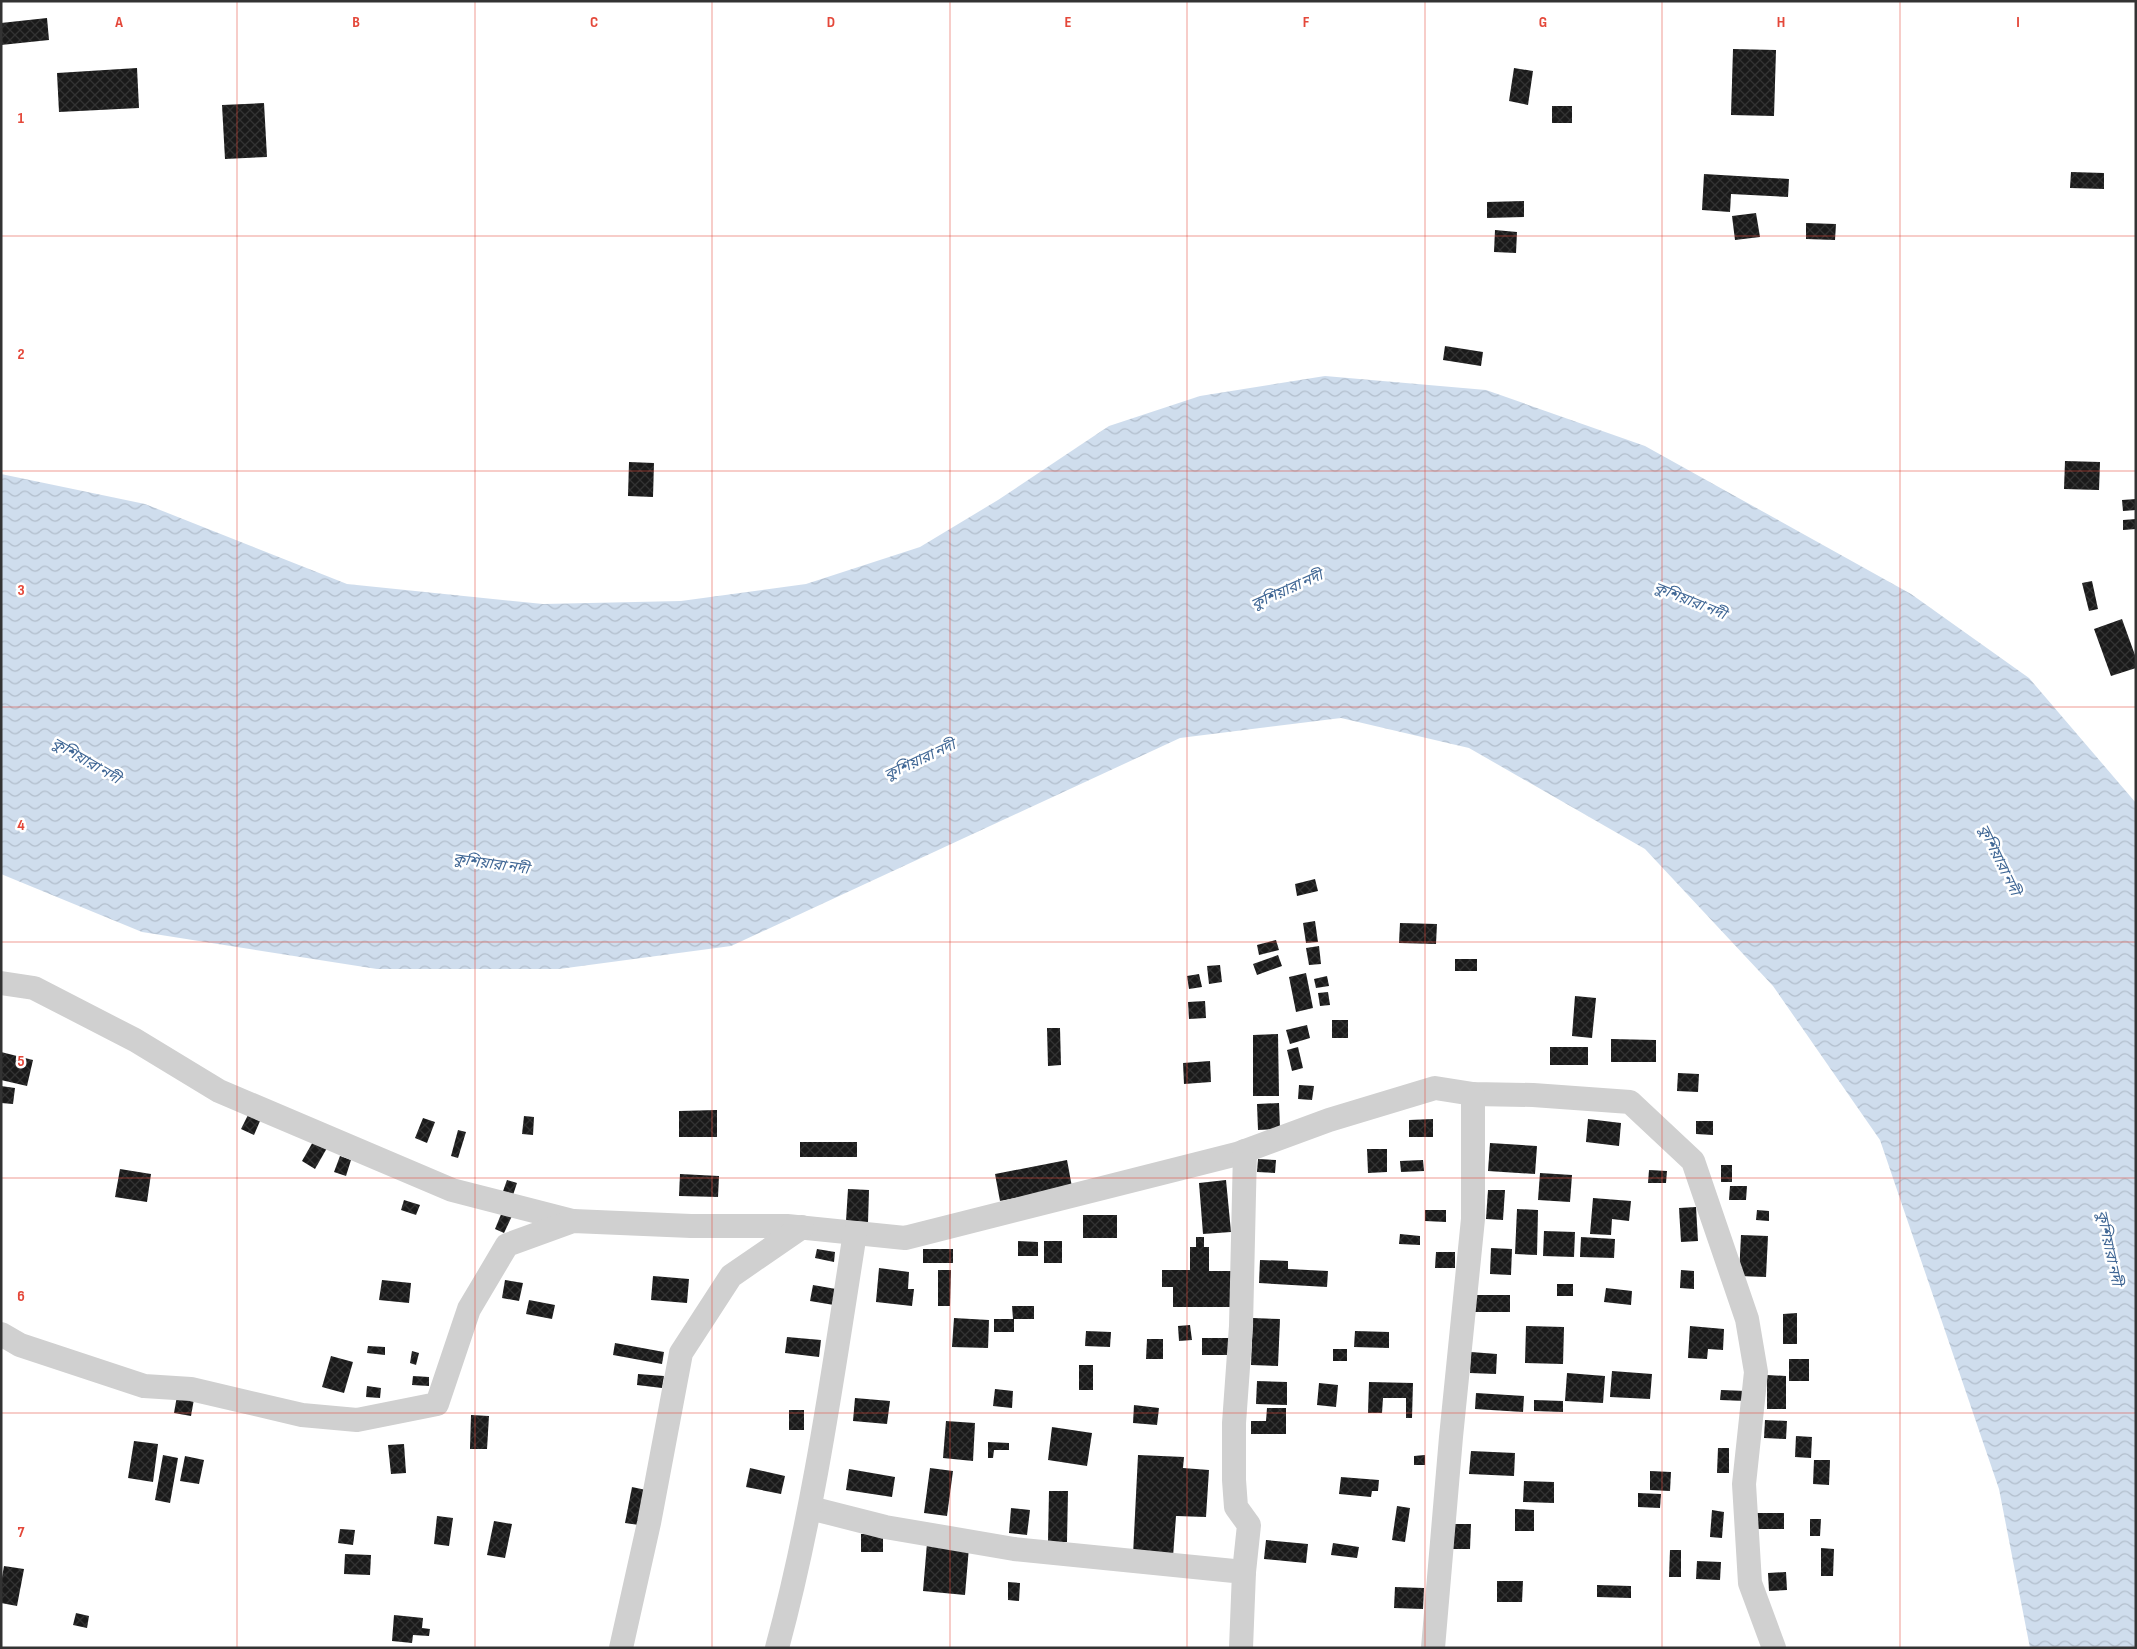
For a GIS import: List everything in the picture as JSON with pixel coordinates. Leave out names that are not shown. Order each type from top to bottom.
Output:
[{"type":"street","points":[[1,983],[34,988],[135,1040],[219,1091],[443,1186],[573,1220],[691,1226],[802,1227],[905,1238],[1245,1151],[1329,1120],[1435,1088],[1473,1094],[1533,1095],[1630,1102],[1693,1161],[1747,1319],[1756,1372],[1744,1484],[1750,1583],[1774,1648]]},
{"type":"street","points":[[1433,1648],[1451,1437],[1473,1219],[1473,1094]]},
{"type":"street","points":[[1241,1648],[1244,1572],[1249,1525],[1236,1507],[1234,1423],[1241,1326],[1245,1151]]},
{"type":"street","points":[[1,1334],[20,1345],[144,1386],[191,1389],[302,1415],[357,1420],[437,1404],[469,1309],[507,1245],[573,1220]]},
{"type":"street","points":[[621,1648],[650,1523],[681,1353],[730,1276],[802,1227]]},
{"type":"street","points":[[777,1648],[810,1508],[855,1233]]},
{"type":"street","points":[[810,1508],[885,1527],[1014,1549],[1244,1572]]},
{"type":"water","name":"কুশিয়ারা নদী","points":[[1325,376],[1486,390],[1645,446],[1911,594],[2029,678],[2136,803],[2136,1648],[2030,1648],[1999,1489],[1880,1140],[1773,986],[1645,849],[1469,748],[1341,718],[1180,738],[731,946],[559,969],[377,969],[142,932],[1,874],[1,474],[145,504],[347,584],[543,604],[681,601],[806,584],[920,547],[998,500],[1109,426],[1200,396]]},
{"type":"building","points":[[47,18],[49,40],[1,45],[1,23]]},
{"type":"building","points":[[1733,49],[1776,50],[1774,116],[1731,115]]},
{"type":"building","points":[[137,68],[139,108],[59,112],[57,73]]},
{"type":"building","points":[[1514,68],[1533,71],[1528,105],[1509,101]]},
{"type":"building","points":[[264,103],[267,157],[225,159],[222,105]]},
{"type":"building","points":[[1552,106],[1572,106],[1572,123],[1552,123]]},
{"type":"building","points":[[2071,172],[2104,173],[2104,189],[2070,188]]},
{"type":"building","points":[[1704,174],[1789,179],[1788,197],[1731,194],[1730,212],[1702,210]]},
{"type":"building","points":[[1524,201],[1524,217],[1487,218],[1487,202]]},
{"type":"building","points":[[1756,213],[1760,237],[1735,240],[1732,216]]},
{"type":"building","points":[[1806,223],[1836,224],[1835,240],[1806,239]]},
{"type":"building","points":[[1495,230],[1517,232],[1516,253],[1494,252]]},
{"type":"building","points":[[1445,346],[1483,352],[1481,366],[1443,360]]},
{"type":"building","points":[[2065,461],[2100,462],[2099,490],[2064,489]]},
{"type":"building","points":[[629,462],[654,463],[653,497],[628,496]]},
{"type":"building","points":[[2136,499],[2136,510],[2123,511],[2122,500]]},
{"type":"building","points":[[2136,519],[2136,529],[2123,530],[2123,520]]},
{"type":"building","points":[[2092,581],[2098,609],[2089,611],[2082,583]]},
{"type":"building","points":[[2122,619],[2136,658],[2136,668],[2111,676],[2094,629]]},
{"type":"building","points":[[1315,879],[1318,891],[1297,896],[1295,884]]},
{"type":"building","points":[[1315,921],[1318,942],[1306,943],[1303,923]]},
{"type":"building","points":[[1400,923],[1437,924],[1436,944],[1399,943]]},
{"type":"building","points":[[1276,940],[1279,950],[1259,955],[1257,945]]},
{"type":"building","points":[[1319,946],[1321,964],[1309,965],[1306,948]]},
{"type":"building","points":[[1278,955],[1282,966],[1257,975],[1253,964]]},
{"type":"building","points":[[1455,959],[1477,959],[1477,971],[1455,971]]},
{"type":"building","points":[[1220,965],[1222,982],[1209,984],[1207,966]]},
{"type":"building","points":[[1306,973],[1313,1008],[1296,1012],[1289,977]]},
{"type":"building","points":[[1199,974],[1202,987],[1189,989],[1187,976]]},
{"type":"building","points":[[1327,976],[1329,986],[1316,988],[1314,979]]},
{"type":"building","points":[[1328,992],[1330,1005],[1320,1006],[1318,993]]},
{"type":"building","points":[[1575,996],[1596,998],[1592,1038],[1572,1036]]},
{"type":"building","points":[[1205,1001],[1206,1018],[1189,1019],[1188,1002]]},
{"type":"building","points":[[1332,1020],[1348,1020],[1348,1038],[1332,1038]]},
{"type":"building","points":[[1307,1025],[1310,1038],[1290,1044],[1286,1030]]},
{"type":"building","points":[[1047,1028],[1060,1028],[1061,1065],[1048,1066]]},
{"type":"building","points":[[1278,1034],[1279,1096],[1253,1096],[1253,1035]]},
{"type":"building","points":[[1611,1039],[1656,1040],[1656,1062],[1611,1062]]},
{"type":"building","points":[[1298,1047],[1303,1068],[1292,1071],[1287,1050]]},
{"type":"building","points":[[1550,1047],[1588,1047],[1588,1065],[1550,1065]]},
{"type":"building","points":[[1,1052],[33,1060],[27,1086],[1,1080]]},
{"type":"building","points":[[1210,1061],[1211,1082],[1184,1084],[1183,1063]]},
{"type":"building","points":[[1678,1073],[1699,1074],[1698,1092],[1677,1091]]},
{"type":"building","points":[[1299,1085],[1314,1086],[1312,1100],[1298,1099]]},
{"type":"building","points":[[1,1086],[15,1088],[13,1104],[1,1103]]},
{"type":"building","points":[[1279,1103],[1280,1129],[1258,1130],[1257,1104]]},
{"type":"building","points":[[717,1110],[717,1137],[679,1137],[679,1111]]},
{"type":"building","points":[[248,1115],[260,1121],[254,1135],[241,1129]]},
{"type":"building","points":[[524,1116],[534,1117],[533,1135],[522,1134]]},
{"type":"building","points":[[423,1118],[435,1122],[427,1143],[415,1138]]},
{"type":"building","points":[[1433,1119],[1433,1137],[1409,1137],[1409,1120]]},
{"type":"building","points":[[1588,1119],[1621,1123],[1619,1146],[1586,1142]]},
{"type":"building","points":[[1696,1121],[1713,1121],[1713,1135],[1696,1134]]},
{"type":"building","points":[[458,1130],[466,1132],[458,1158],[451,1156]]},
{"type":"building","points":[[314,1140],[327,1148],[315,1169],[302,1161]]},
{"type":"building","points":[[800,1142],[857,1142],[857,1157],[800,1157]]},
{"type":"building","points":[[1490,1143],[1537,1146],[1535,1174],[1488,1171]]},
{"type":"building","points":[[1367,1149],[1387,1149],[1387,1172],[1368,1173]]},
{"type":"building","points":[[340,1156],[351,1160],[346,1176],[334,1172]]},
{"type":"building","points":[[1258,1159],[1276,1160],[1275,1173],[1257,1172]]},
{"type":"building","points":[[1067,1160],[1072,1187],[1000,1201],[995,1174]]},
{"type":"building","points":[[1423,1160],[1424,1171],[1401,1172],[1400,1161]]},
{"type":"building","points":[[1721,1165],[1732,1165],[1732,1182],[1721,1182]]},
{"type":"building","points":[[120,1169],[151,1174],[147,1202],[115,1197]]},
{"type":"building","points":[[1649,1170],[1667,1171],[1666,1183],[1648,1183]]},
{"type":"building","points":[[1540,1173],[1572,1175],[1570,1202],[1538,1200]]},
{"type":"building","points":[[680,1174],[719,1176],[718,1197],[679,1196]]},
{"type":"building","points":[[507,1180],[517,1183],[512,1198],[502,1194]]},
{"type":"building","points":[[1226,1180],[1231,1232],[1203,1234],[1199,1183]]},
{"type":"building","points":[[1730,1186],[1747,1186],[1746,1200],[1729,1200]]},
{"type":"building","points":[[848,1189],[869,1190],[868,1222],[846,1221]]},
{"type":"building","points":[[1488,1190],[1505,1190],[1503,1220],[1486,1219]]},
{"type":"building","points":[[1593,1198],[1631,1201],[1629,1221],[1612,1219],[1611,1235],[1590,1234]]},
{"type":"building","points":[[404,1200],[420,1205],[416,1215],[401,1210]]},
{"type":"building","points":[[1696,1207],[1698,1241],[1681,1242],[1679,1208]]},
{"type":"building","points":[[1517,1209],[1538,1210],[1537,1255],[1515,1254]]},
{"type":"building","points":[[1425,1210],[1446,1210],[1446,1222],[1425,1221]]},
{"type":"building","points":[[1757,1210],[1769,1211],[1769,1221],[1756,1220]]},
{"type":"building","points":[[502,1212],[512,1216],[504,1233],[495,1229]]},
{"type":"building","points":[[1083,1215],[1117,1215],[1117,1238],[1083,1238]]},
{"type":"building","points":[[1544,1231],[1575,1232],[1574,1257],[1543,1256]]},
{"type":"building","points":[[1400,1234],[1420,1236],[1420,1245],[1399,1244]]},
{"type":"building","points":[[1741,1235],[1768,1236],[1766,1277],[1739,1276]]},
{"type":"building","points":[[1196,1237],[1204,1237],[1204,1247],[1209,1247],[1209,1271],[1235,1271],[1235,1307],[1173,1307],[1173,1287],[1162,1287],[1162,1270],[1190,1270],[1190,1247],[1196,1247]]},
{"type":"building","points":[[1581,1237],[1615,1239],[1614,1258],[1580,1257]]},
{"type":"building","points":[[1018,1241],[1038,1242],[1038,1256],[1018,1256]]},
{"type":"building","points":[[1044,1241],[1062,1241],[1062,1263],[1044,1263]]},
{"type":"building","points":[[1491,1248],[1512,1249],[1511,1275],[1490,1274]]},
{"type":"building","points":[[817,1249],[835,1252],[834,1262],[815,1258]]},
{"type":"building","points":[[923,1249],[953,1249],[953,1263],[923,1263]]},
{"type":"building","points":[[1436,1252],[1455,1252],[1455,1268],[1435,1268]]},
{"type":"building","points":[[1260,1260],[1288,1261],[1288,1269],[1328,1271],[1327,1287],[1259,1283]]},
{"type":"building","points":[[879,1268],[909,1272],[908,1289],[914,1289],[912,1306],[876,1302]]},
{"type":"building","points":[[938,1270],[951,1270],[950,1306],[938,1306]]},
{"type":"building","points":[[1681,1270],[1694,1271],[1694,1289],[1680,1288]]},
{"type":"building","points":[[653,1276],[689,1279],[687,1303],[651,1300]]},
{"type":"building","points":[[382,1280],[411,1283],[409,1303],[379,1300]]},
{"type":"building","points":[[505,1280],[523,1283],[519,1301],[502,1298]]},
{"type":"building","points":[[1557,1284],[1573,1284],[1573,1296],[1557,1296]]},
{"type":"building","points":[[813,1285],[836,1289],[834,1305],[810,1301]]},
{"type":"building","points":[[1606,1288],[1632,1291],[1631,1305],[1604,1302]]},
{"type":"building","points":[[1474,1295],[1510,1295],[1510,1312],[1474,1312]]},
{"type":"building","points":[[529,1300],[555,1305],[552,1319],[526,1314]]},
{"type":"building","points":[[1012,1306],[1034,1306],[1034,1319],[1014,1319],[1014,1332],[994,1332],[994,1319],[1013,1319]]},
{"type":"building","points":[[1797,1313],[1797,1344],[1783,1344],[1783,1314]]},
{"type":"building","points":[[954,1318],[989,1320],[988,1348],[952,1347]]},
{"type":"building","points":[[1253,1318],[1280,1319],[1278,1366],[1251,1365]]},
{"type":"building","points":[[1190,1325],[1192,1340],[1179,1341],[1178,1326]]},
{"type":"building","points":[[1526,1326],[1564,1327],[1563,1364],[1525,1363]]},
{"type":"building","points":[[1690,1326],[1724,1329],[1723,1350],[1708,1349],[1707,1359],[1688,1358]]},
{"type":"building","points":[[1086,1331],[1111,1332],[1110,1347],[1085,1346]]},
{"type":"building","points":[[1355,1331],[1389,1332],[1389,1348],[1354,1347]]},
{"type":"building","points":[[787,1337],[821,1340],[819,1357],[785,1353]]},
{"type":"building","points":[[1202,1338],[1230,1338],[1230,1355],[1202,1355]]},
{"type":"building","points":[[1147,1339],[1163,1339],[1163,1359],[1146,1359]]},
{"type":"building","points":[[615,1343],[664,1352],[662,1364],[613,1355]]},
{"type":"building","points":[[368,1346],[385,1347],[385,1355],[367,1353]]},
{"type":"building","points":[[1333,1349],[1347,1349],[1347,1361],[1333,1361]]},
{"type":"building","points":[[412,1351],[419,1353],[416,1365],[410,1363]]},
{"type":"building","points":[[1471,1352],[1497,1354],[1496,1374],[1470,1373]]},
{"type":"building","points":[[331,1356],[353,1362],[344,1393],[322,1387]]},
{"type":"building","points":[[1789,1359],[1809,1359],[1809,1381],[1789,1381]]},
{"type":"building","points":[[1079,1365],[1093,1365],[1093,1390],[1079,1390]]},
{"type":"building","points":[[1612,1371],[1652,1374],[1650,1399],[1610,1397]]},
{"type":"building","points":[[1567,1373],[1605,1376],[1603,1403],[1565,1401]]},
{"type":"building","points":[[638,1374],[664,1376],[662,1388],[637,1385]]},
{"type":"building","points":[[1767,1375],[1786,1376],[1786,1409],[1767,1409]]},
{"type":"building","points":[[413,1376],[429,1377],[429,1386],[412,1385]]},
{"type":"building","points":[[1257,1381],[1287,1382],[1287,1405],[1256,1404]]},
{"type":"building","points":[[1369,1382],[1413,1383],[1412,1418],[1406,1418],[1406,1398],[1383,1398],[1382,1413],[1368,1413]]},
{"type":"building","points":[[1319,1383],[1338,1385],[1336,1407],[1317,1405]]},
{"type":"building","points":[[367,1386],[381,1388],[380,1398],[366,1397]]},
{"type":"building","points":[[995,1389],[1013,1391],[1012,1408],[993,1406]]},
{"type":"building","points":[[1721,1390],[1746,1391],[1746,1401],[1720,1400]]},
{"type":"building","points":[[1476,1393],[1524,1396],[1523,1412],[1475,1409]]},
{"type":"building","points":[[177,1396],[194,1399],[191,1416],[174,1413]]},
{"type":"building","points":[[855,1398],[890,1401],[887,1424],[853,1421]]},
{"type":"building","points":[[1534,1400],[1563,1401],[1563,1412],[1534,1411]]},
{"type":"building","points":[[1134,1405],[1159,1408],[1157,1425],[1133,1423]]},
{"type":"building","points":[[1267,1408],[1286,1408],[1286,1434],[1251,1434],[1251,1421],[1266,1421]]},
{"type":"building","points":[[789,1410],[804,1410],[804,1430],[789,1430]]},
{"type":"building","points":[[471,1415],[489,1416],[487,1449],[470,1449]]},
{"type":"building","points":[[1765,1420],[1787,1421],[1786,1439],[1764,1438]]},
{"type":"building","points":[[946,1421],[975,1423],[973,1461],[943,1458]]},
{"type":"building","points":[[1052,1427],[1092,1433],[1087,1466],[1048,1460]]},
{"type":"building","points":[[1796,1436],[1812,1437],[1811,1458],[1795,1457]]},
{"type":"building","points":[[134,1441],[158,1444],[153,1482],[128,1478]]},
{"type":"building","points":[[988,1442],[1009,1443],[1009,1450],[994,1450],[993,1458],[988,1458]]},
{"type":"building","points":[[404,1444],[406,1473],[391,1474],[388,1445]]},
{"type":"building","points":[[1718,1448],[1729,1448],[1729,1473],[1717,1473]]},
{"type":"building","points":[[1471,1451],[1515,1453],[1514,1476],[1469,1474]]},
{"type":"building","points":[[163,1455],[178,1458],[170,1503],[155,1500]]},
{"type":"building","points":[[1138,1455],[1184,1457],[1183,1468],[1209,1470],[1206,1517],[1176,1516],[1173,1557],[1133,1555]]},
{"type":"building","points":[[1425,1455],[1425,1465],[1414,1465],[1414,1456]]},
{"type":"building","points":[[185,1456],[204,1460],[199,1484],[180,1481]]},
{"type":"building","points":[[1814,1460],[1830,1460],[1829,1485],[1813,1484]]},
{"type":"building","points":[[750,1468],[785,1476],[781,1494],[746,1487]]},
{"type":"building","points":[[930,1468],[953,1471],[947,1516],[924,1513]]},
{"type":"building","points":[[849,1469],[895,1477],[892,1497],[846,1490]]},
{"type":"building","points":[[1650,1471],[1671,1472],[1670,1491],[1650,1490]]},
{"type":"building","points":[[1341,1477],[1379,1480],[1378,1491],[1372,1491],[1371,1497],[1339,1494]]},
{"type":"building","points":[[1524,1481],[1554,1482],[1554,1503],[1523,1502]]},
{"type":"building","points":[[632,1487],[646,1490],[639,1525],[625,1523]]},
{"type":"building","points":[[1049,1491],[1068,1491],[1067,1542],[1048,1542]]},
{"type":"building","points":[[1638,1493],[1661,1494],[1660,1508],[1638,1507]]},
{"type":"building","points":[[1397,1506],[1410,1508],[1405,1542],[1392,1540]]},
{"type":"building","points":[[1011,1508],[1030,1510],[1027,1535],[1009,1533]]},
{"type":"building","points":[[1515,1509],[1534,1510],[1534,1531],[1515,1531]]},
{"type":"building","points":[[1712,1510],[1724,1512],[1722,1538],[1710,1537]]},
{"type":"building","points":[[1755,1513],[1784,1513],[1784,1529],[1756,1529]]},
{"type":"building","points":[[437,1516],[453,1518],[449,1546],[434,1544]]},
{"type":"building","points":[[1810,1519],[1821,1519],[1820,1536],[1810,1536]]},
{"type":"building","points":[[494,1521],[512,1524],[505,1558],[487,1555]]},
{"type":"building","points":[[1450,1524],[1471,1524],[1470,1549],[1449,1549]]},
{"type":"building","points":[[340,1529],[355,1530],[353,1545],[338,1543]]},
{"type":"building","points":[[861,1534],[883,1534],[883,1552],[861,1552]]},
{"type":"building","points":[[1266,1540],[1308,1544],[1306,1563],[1264,1559]]},
{"type":"building","points":[[927,1543],[969,1547],[965,1595],[923,1591]]},
{"type":"building","points":[[1333,1543],[1359,1547],[1357,1558],[1331,1555]]},
{"type":"building","points":[[1821,1548],[1834,1549],[1833,1576],[1821,1576]]},
{"type":"building","points":[[1670,1550],[1681,1550],[1681,1577],[1669,1577]]},
{"type":"building","points":[[345,1554],[371,1555],[370,1575],[344,1574]]},
{"type":"building","points":[[1697,1561],[1721,1562],[1720,1580],[1696,1579]]},
{"type":"building","points":[[4,1566],[24,1569],[17,1606],[1,1603],[1,1583]]},
{"type":"building","points":[[1786,1572],[1787,1590],[1769,1591],[1768,1573]]},
{"type":"building","points":[[1497,1581],[1523,1581],[1522,1602],[1497,1602]]},
{"type":"building","points":[[1008,1582],[1020,1583],[1019,1601],[1008,1600]]},
{"type":"building","points":[[1597,1585],[1631,1586],[1631,1598],[1597,1597]]},
{"type":"building","points":[[1395,1587],[1424,1588],[1423,1609],[1394,1608]]},
{"type":"building","points":[[76,1613],[89,1616],[87,1628],[73,1625]]},
{"type":"building","points":[[394,1615],[423,1618],[422,1628],[430,1629],[429,1636],[413,1635],[412,1643],[392,1641]]}]
